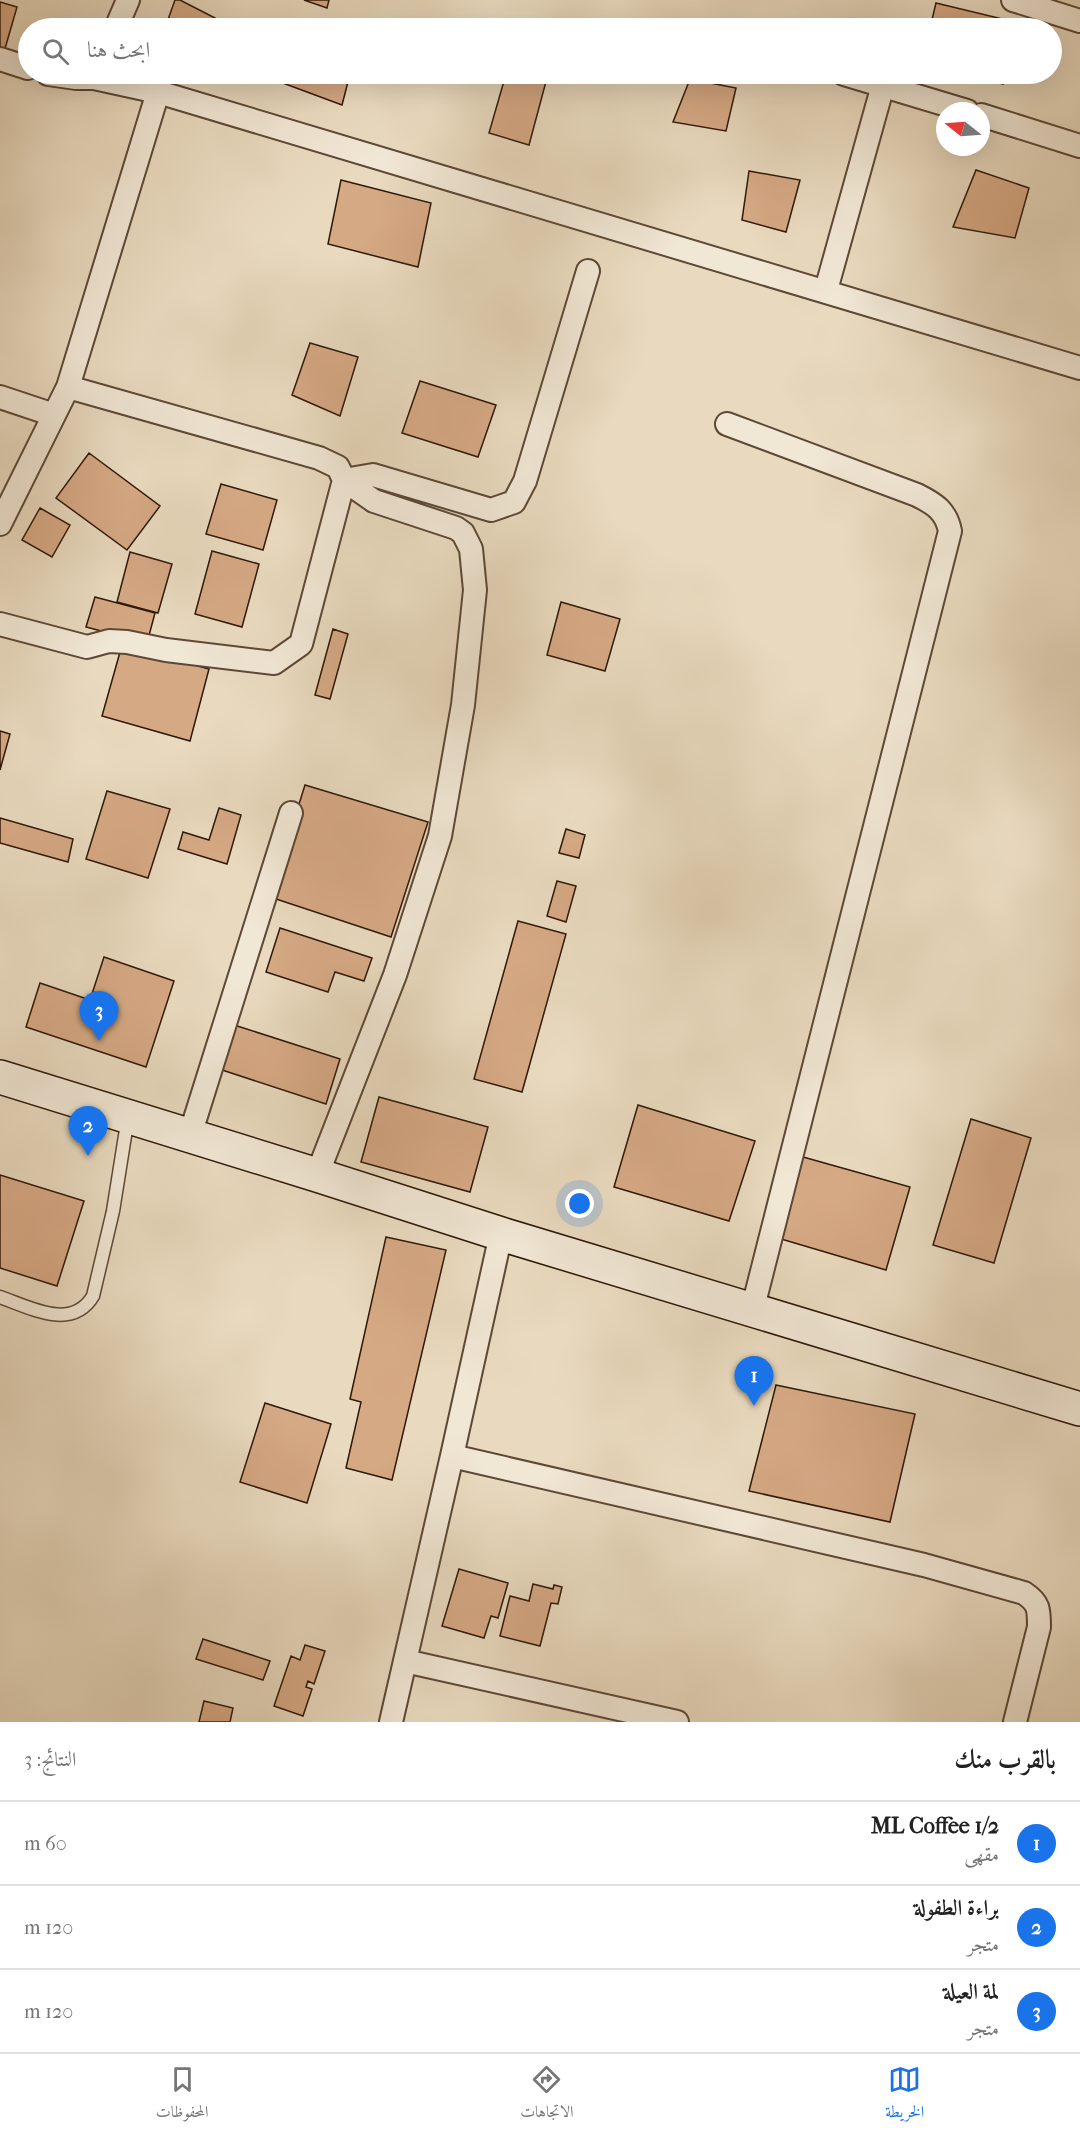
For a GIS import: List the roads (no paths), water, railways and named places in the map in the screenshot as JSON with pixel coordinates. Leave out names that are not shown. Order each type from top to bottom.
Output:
[{"type":"main road","points":[[0,1077],[501,1234],[1080,1409]]},
{"type":"street","points":[[120,18],[128,0]]},
{"type":"street","points":[[1013,0],[1080,21]]},
{"type":"street","points":[[0,59],[18,65]]},
{"type":"street","points":[[126,84],[826,290],[1080,368]]},
{"type":"street","points":[[879,84],[938,102]]},
{"type":"street","points":[[826,290],[883,85]]},
{"type":"street","points":[[0,524],[68,387],[158,92]]},
{"type":"street","points":[[990,118],[1080,146]]},
{"type":"street","points":[[344,480],[373,475],[491,510],[514,502],[525,481],[588,270]]},
{"type":"street","points":[[68,387],[320,458],[338,467],[344,480],[374,501],[456,528],[463,533],[471,549],[475,590],[463,705],[440,837],[396,975],[317,1175]]},
{"type":"street","points":[[0,397],[54,415]]},
{"type":"street","points":[[727,424],[917,495],[942,510],[948,520],[950,531],[752,1311]]},
{"type":"street","points":[[0,624],[87,647],[108,641],[128,642],[166,650],[274,663],[301,644],[344,480]]},
{"type":"street","points":[[190,1135],[291,813]]},
{"type":"street","points":[[391,1722],[501,1234]]},
{"type":"street","points":[[452,1456],[924,1565],[1024,1593],[1035,1600],[1039,1612],[1039,1627],[1015,1722]]},
{"type":"street","points":[[405,1661],[677,1722]]},
{"type":"lane","points":[[0,1297],[58,1315],[78,1312],[87,1307],[93,1296],[113,1211],[128,1116]]},
{"type":"place","name":"لمة العيلة","points":[[99,1041]]},
{"type":"place","name":"براءة الطفولة","points":[[88,1156]]},
{"type":"place","name":"1/2 ML Coffee","points":[[754,1406]]}]
